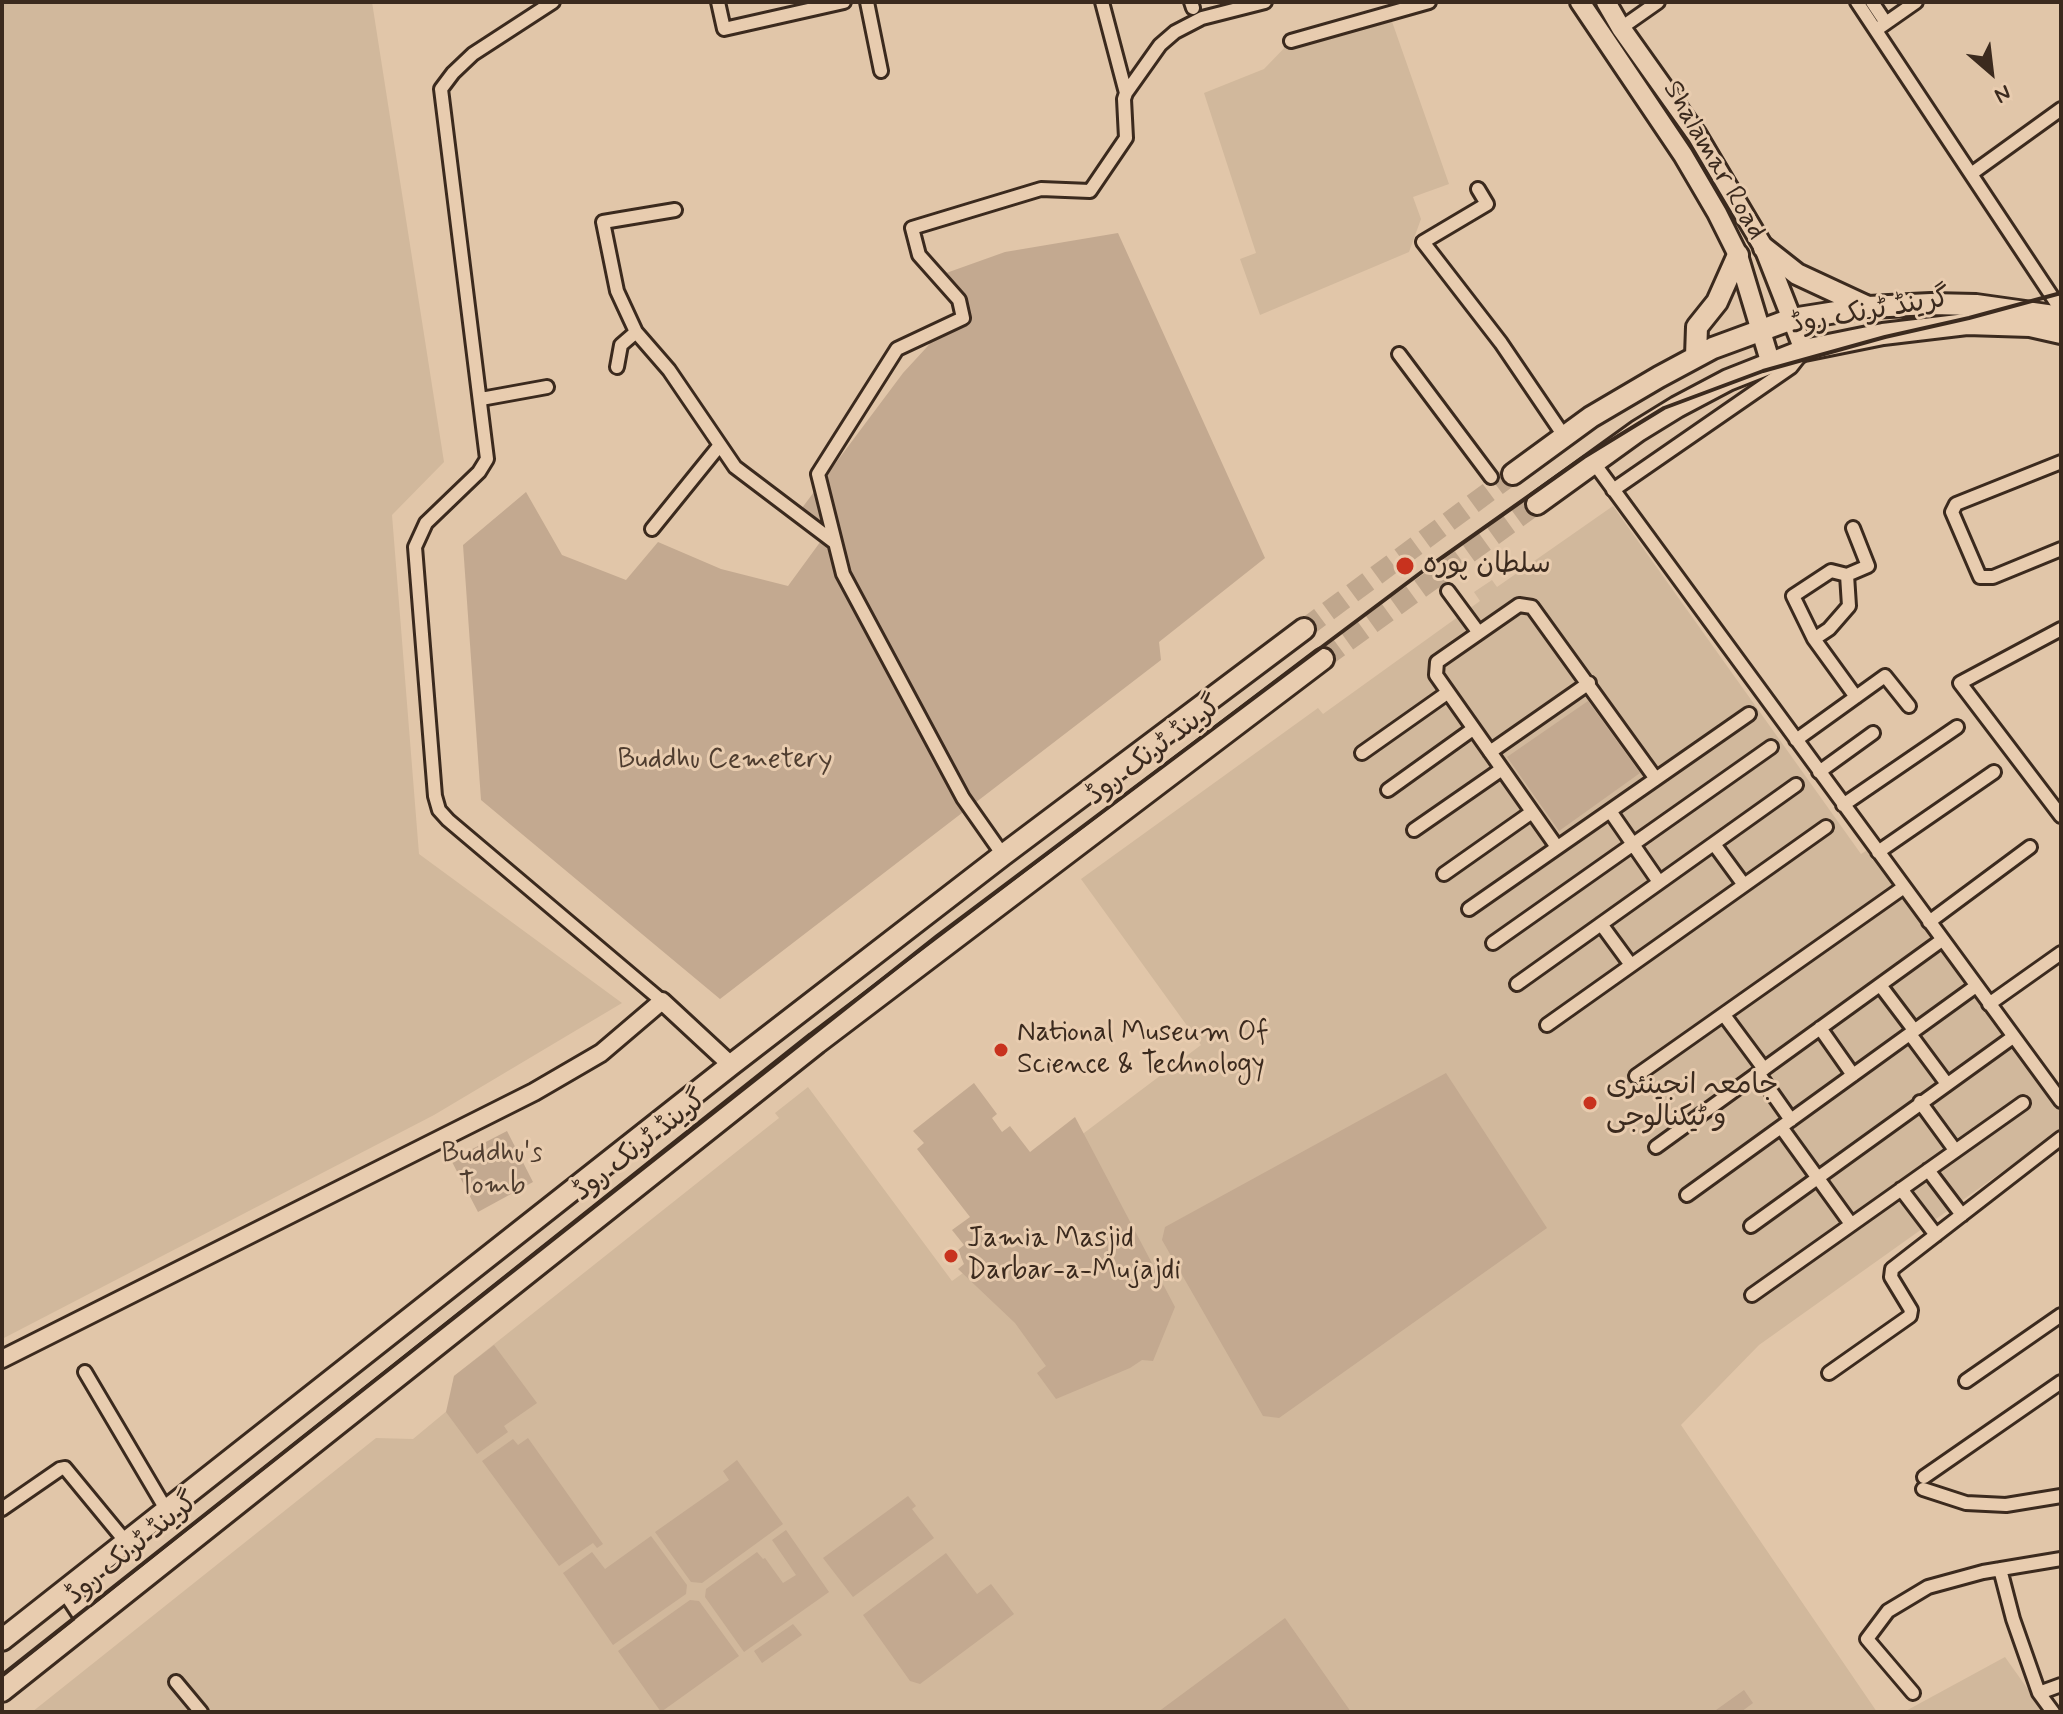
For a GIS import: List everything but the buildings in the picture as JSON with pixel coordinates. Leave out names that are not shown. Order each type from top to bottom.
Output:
[{"type":"main road","name":"Shalamar Road","points":[[1580,2],[1683,155],[1738,255],[1770,361]]},
{"type":"main road","name":"Shalamar Road","points":[[1606,2],[1697,135],[1764,248],[1804,350]]},
{"type":"main road","points":[[1764,248],[1797,274],[1868,307]]},
{"type":"main road","points":[[1696,356],[1697,327],[1717,302],[1738,255]]},
{"type":"main road","name":"گرینڈ ٹرنک روڈ","points":[[1513,474],[1591,417],[1696,356],[1792,319],[1868,307],[1976,305],[2061,317]]},
{"type":"main road","name":"گرینڈ ٹرنک روڈ","points":[[1537,504],[1677,407],[1770,361],[1804,350],[1883,334],[1967,324],[2030,326],[2061,333]]},
{"type":"main road","name":"گرینڈ ٹرنک روڈ","points":[[2,1640],[731,1065],[1003,855],[1304,629]]},
{"type":"main road","name":"گرینڈ ٹرنک روڈ","points":[[2,1691],[817,1043],[1323,659]]},
{"type":"main road","points":[[67,1589],[88,1621]]},
{"type":"street","points":[[553,2],[473,54],[441,89],[487,459],[479,472],[426,523],[415,547],[435,796],[439,810],[662,1001],[731,1065]]},
{"type":"street","points":[[718,2],[724,29],[844,2]]},
{"type":"street","points":[[867,2],[881,71]]},
{"type":"street","points":[[1003,855],[963,798],[843,574],[818,474],[897,349],[963,318],[959,300],[919,255],[912,228],[1041,189],[1090,191],[1126,138],[1126,93],[1102,2]]},
{"type":"street","points":[[1126,93],[1160,45],[1175,32],[1202,18],[1265,2]]},
{"type":"street","points":[[1291,41],[1429,2]]},
{"type":"street","points":[[1621,28],[1658,2]]},
{"type":"street","points":[[1857,2],[1881,26]]},
{"type":"street","points":[[1872,2],[1881,26],[1971,174],[2061,310]]},
{"type":"street","points":[[1881,26],[1916,2]]},
{"type":"street","points":[[1971,174],[2061,109]]},
{"type":"street","points":[[1478,189],[1487,204],[1423,242],[1501,343],[1564,436]]},
{"type":"street","points":[[675,210],[603,222],[617,291],[636,332],[669,370],[735,467],[834,542]]},
{"type":"street","points":[[617,367],[621,345],[636,332]]},
{"type":"street","points":[[1613,490],[1791,367],[1804,350]]},
{"type":"street","points":[[1399,354],[1491,477]]},
{"type":"street","points":[[481,399],[547,387]]},
{"type":"street","points":[[652,529],[720,445]]},
{"type":"street","points":[[2061,462],[1956,504],[1952,512],[1980,577],[1993,577],[2061,549]]},
{"type":"street","points":[[1594,463],[2061,1101]]},
{"type":"street","points":[[1853,528],[1868,566],[1847,575],[1831,571],[1793,596],[1814,639],[1856,697]]},
{"type":"street","points":[[1814,639],[1829,629],[1849,606],[1847,575]]},
{"type":"street","points":[[1448,591],[1479,633]]},
{"type":"street","points":[[1557,847],[1436,675],[1437,662],[1519,605],[1532,607],[1656,779]]},
{"type":"street","points":[[2060,632],[1960,683],[2060,814]]},
{"type":"street","points":[[1796,740],[1885,676],[1909,706]]},
{"type":"street","points":[[1490,752],[1589,683]]},
{"type":"street","points":[[1362,753],[1447,693]]},
{"type":"street","points":[[1469,909],[1749,714]]},
{"type":"street","points":[[1843,805],[1957,727]]},
{"type":"street","points":[[1388,790],[1473,729]]},
{"type":"street","points":[[1819,772],[1873,733]]},
{"type":"street","points":[[1493,943],[1771,747]]},
{"type":"street","points":[[1414,830],[1502,769]]},
{"type":"street","points":[[1878,852],[1994,772]]},
{"type":"street","points":[[1517,984],[1796,785]]},
{"type":"street","points":[[1610,811],[1659,882]]},
{"type":"street","points":[[1444,874],[1532,812]]},
{"type":"street","points":[[1547,1025],[1826,827]]},
{"type":"street","points":[[1714,844],[1744,885]]},
{"type":"street","points":[[1929,922],[2030,847]]},
{"type":"street","points":[[1636,1076],[1904,887]]},
{"type":"street","points":[[1601,924],[1631,965]]},
{"type":"street","points":[[1656,1147],[1942,940]]},
{"type":"street","points":[[1989,1004],[2061,953]]},
{"type":"street","points":[[1880,985],[1947,1084]]},
{"type":"street","points":[[1687,1195],[1976,986]]},
{"type":"street","points":[[2,1359],[534,1092],[601,1053],[662,1001]]},
{"type":"street","points":[[1724,1015],[1761,1071],[1786,1123],[1818,1177],[1851,1224]]},
{"type":"street","points":[[1820,1028],[1853,1075]]},
{"type":"street","points":[[1751,1226],[2013,1037]]},
{"type":"street","points":[[1920,1102],[1955,1150]]},
{"type":"street","points":[[1752,1295],[2023,1103]]},
{"type":"street","points":[[1829,1373],[1910,1316],[1911,1310],[1890,1272],[2061,1138]]},
{"type":"street","points":[[1928,1170],[1962,1215]]},
{"type":"street","points":[[1901,1189],[1936,1235]]},
{"type":"street","points":[[1966,1381],[2061,1315]]},
{"type":"street","points":[[85,1372],[167,1511]]},
{"type":"street","points":[[2061,1382],[1924,1483],[1966,1503],[2006,1505],[2061,1496]]},
{"type":"street","points":[[2,1509],[65,1468],[126,1542]]},
{"type":"street","points":[[1913,1693],[1867,1639],[1888,1611],[1928,1587],[2000,1569],[2061,1559]]},
{"type":"street","points":[[2000,1569],[2013,1619],[2039,1693],[2053,1712]]},
{"type":"street","points":[[176,1682],[201,1712]]},
{"type":"street","points":[[2039,1693],[2061,1685]]},
{"type":"shaded area","points":[[2,2],[372,2],[444,462],[392,515],[419,854],[622,1003],[434,1115],[2,1339]]},
{"type":"shaded area","points":[[1389,13],[1449,184],[1413,197],[1421,219],[1409,252],[1260,315],[1240,259],[1256,253],[1204,93],[1264,69],[1291,41]]},
{"type":"shaded area","name":"جامعہ انجینئری و ٹیکنالوجی","points":[[1613,506],[1861,854],[1869,849],[2061,1113],[2061,1130],[1759,1345],[1681,1425],[1877,1712],[32,1712],[376,1438],[413,1439],[448,1410],[454,1376],[779,1118],[775,1113],[808,1087],[952,1281],[970,1268],[975,1215],[1201,1045],[1081,879],[1318,708],[1323,714],[1480,601],[1474,592],[1492,580],[1497,587]]},
{"type":"shaded area","points":[[2005,1657],[2044,1712],[1904,1712],[1913,1707]]},
{"type":"green space","name":"Buddhu Cemetery","points":[[1118,233],[1265,558],[1159,642],[1161,660],[720,999],[481,800],[463,545],[526,492],[562,555],[626,580],[658,542],[721,569],[788,586],[826,534],[799,512],[903,373],[960,311],[935,277],[1005,252]]},
{"type":"green space","points":[[1588,701],[1640,773],[1559,831],[1507,757]]},
{"type":"green space","points":[[1446,1073],[1547,1228],[1279,1418],[1263,1416],[1162,1240],[1165,1227]]},
{"type":"green space","points":[[974,1083],[997,1114],[992,1118],[1002,1132],[1010,1126],[1030,1152],[1075,1117],[1175,1307],[1153,1361],[1142,1360],[1056,1399],[1037,1373],[1046,1366],[1015,1323],[958,1269],[964,1264],[958,1250],[964,1245],[952,1230],[970,1217],[917,1149],[924,1143],[913,1131]]},
{"type":"green space","name":"Buddhu's Tomb","points":[[507,1131],[533,1182],[478,1212],[451,1160]]},
{"type":"green space","points":[[494,1345],[537,1403],[504,1426],[508,1432],[477,1454],[446,1412],[454,1376]]},
{"type":"green space","points":[[528,1438],[603,1544],[597,1548],[593,1543],[559,1566],[482,1461],[513,1439],[518,1445]]},
{"type":"green space","points":[[737,1460],[783,1524],[702,1583],[691,1582],[655,1532],[729,1480],[723,1471]]},
{"type":"green space","points":[[908,1496],[916,1506],[912,1509],[934,1538],[853,1597],[823,1558]]},
{"type":"green space","points":[[786,1530],[829,1592],[744,1652],[705,1597],[706,1589],[757,1552],[783,1583],[796,1575],[772,1540]]},
{"type":"green space","points":[[651,1536],[687,1585],[686,1594],[613,1645],[563,1573],[592,1552],[605,1569]]},
{"type":"green space","points":[[946,1553],[977,1594],[991,1584],[1014,1614],[920,1684],[910,1681],[863,1615]]},
{"type":"green space","points":[[690,1600],[699,1601],[739,1656],[661,1712],[618,1651]]},
{"type":"green space","points":[[1285,1618],[1351,1712],[1158,1712]]},
{"type":"green space","points":[[793,1624],[802,1635],[762,1663],[754,1651]]},
{"type":"green space","points":[[1744,1690],[1753,1703],[1741,1712],[1716,1710]]},
{"type":"tunnel","points":[[1304,629],[1513,474]]},
{"type":"tunnel","points":[[1323,659],[1537,504]]},
{"type":"tunnel","points":[[1437,576],[1448,591]]},
{"type":"railway","points":[[2,1675],[937,936],[1423,571],[1584,457],[1664,408],[1763,371],[2061,293]]},
{"type":"place","name":"سلطان پورہ","points":[[1405,566]]},
{"type":"place","name":"National Museum Of Science & Technology","points":[[1001,1050]]},
{"type":"place","name":"جامعہ انجینئری و ٹیکنالوجی","points":[[1590,1103]]},
{"type":"place","name":"Jamia Masjid Darbar-a-Mujajdi","points":[[951,1256]]}]
